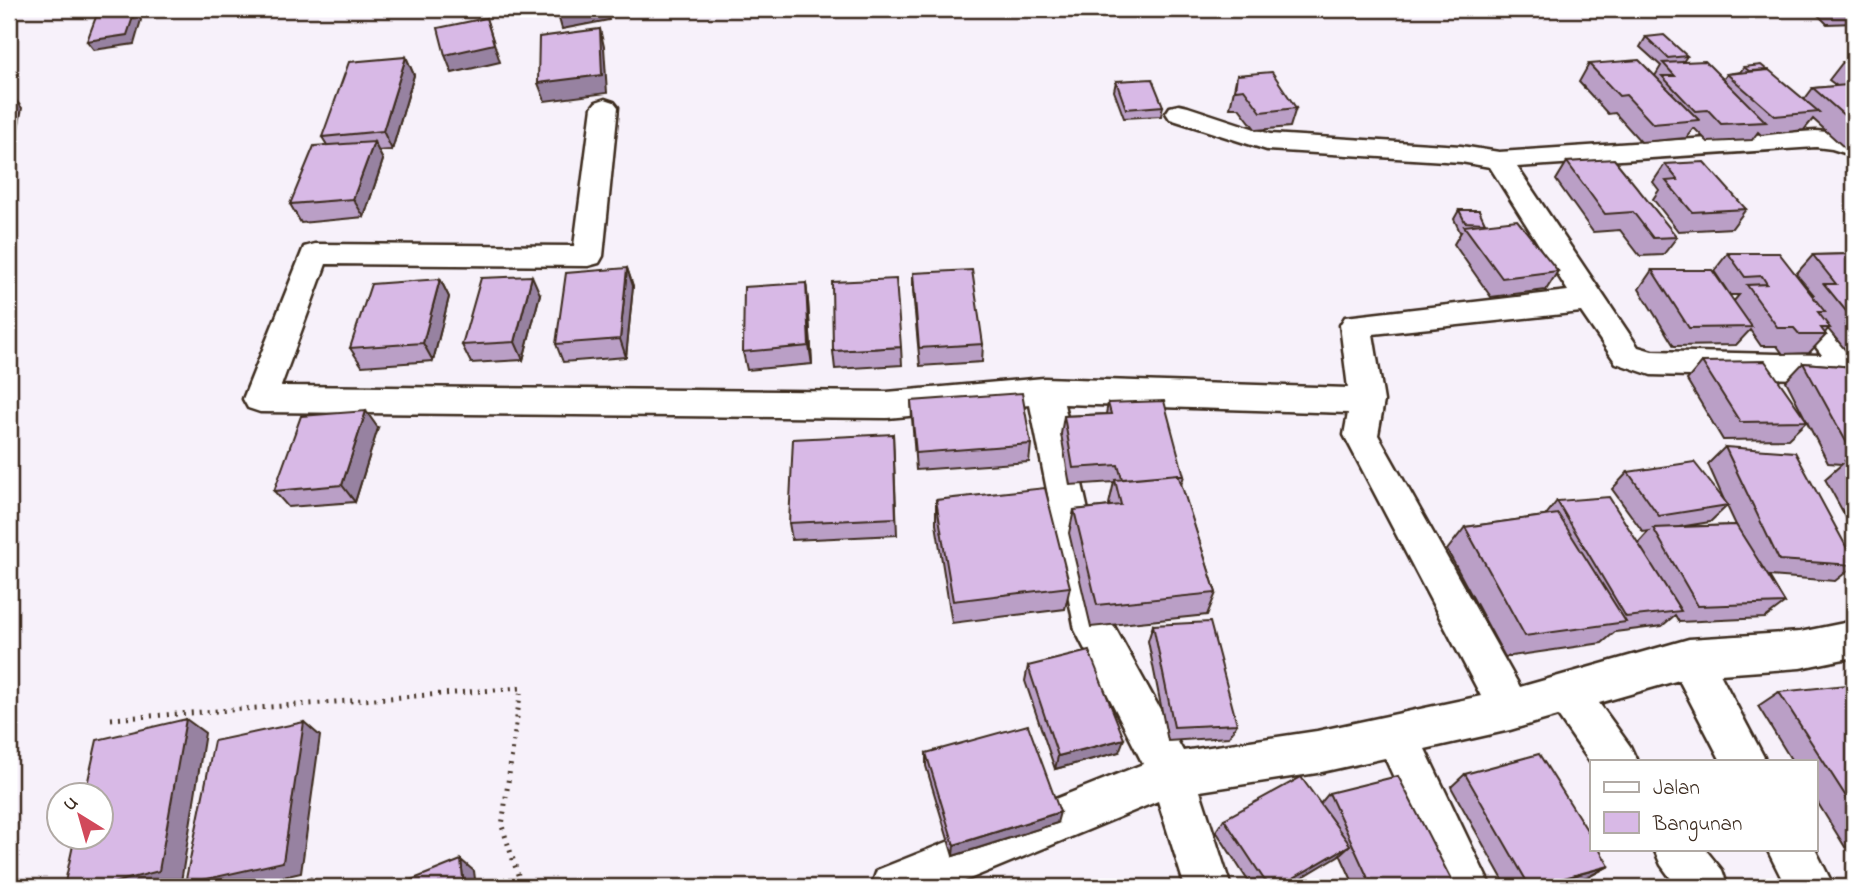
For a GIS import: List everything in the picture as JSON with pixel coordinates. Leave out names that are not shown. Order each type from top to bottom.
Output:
[{"type":"street","points":[[605,107],[588,256],[314,254],[260,399],[887,405],[1044,391],[1367,401]]},
{"type":"street","points":[[1179,113],[1267,142],[1461,154],[1499,160],[1816,139],[1837,141],[1854,148]]},
{"type":"street","points":[[1499,160],[1627,355],[1651,363],[1853,370]]},
{"type":"street","points":[[1774,271],[1853,370]]},
{"type":"street","points":[[1510,710],[1361,435],[1367,401],[1356,325],[1589,300]]},
{"type":"street","points":[[1044,391],[1095,629],[1172,774],[1208,887]]},
{"type":"street","points":[[894,887],[1172,774],[1317,752],[1510,710],[1689,659],[1800,650],[1854,639]]},
{"type":"street","points":[[1689,659],[1743,760]]},
{"type":"street","points":[[1566,693],[1614,760]]},
{"type":"street","points":[[1396,735],[1468,887]]},
{"type":"street","points":[[1678,850],[1704,887]]},
{"type":"street","points":[[1791,850],[1811,887]]},
{"type":"path","points":[[111,719],[521,688],[502,826],[523,887]]},
{"type":"building","points":[[1828,9],[1854,9],[1854,14],[1834,14]]},
{"type":"building","points":[[135,11],[127,35],[87,41],[96,17]]},
{"type":"building","points":[[486,18],[494,44],[445,55],[438,28]]},
{"type":"building","points":[[600,29],[602,75],[538,83],[539,37]]},
{"type":"building","points":[[1664,35],[1687,56],[1668,58],[1646,37]]},
{"type":"building","points":[[406,57],[383,131],[322,137],[349,62]]},
{"type":"building","points":[[1639,60],[1699,120],[1653,124],[1626,95],[1619,96],[1589,64]]},
{"type":"building","points":[[1705,61],[1766,122],[1721,124],[1708,110],[1695,111],[1662,76],[1675,76],[1663,63]]},
{"type":"building","points":[[1854,61],[1854,71],[1843,62]]},
{"type":"building","points":[[1761,65],[1767,70],[1749,71],[1744,67]]},
{"type":"building","points":[[1769,70],[1819,112],[1775,116],[1727,74]]},
{"type":"building","points":[[1272,72],[1296,108],[1261,112],[1244,89],[1235,90],[1237,75]]},
{"type":"building","points":[[1152,79],[1163,106],[1126,109],[1116,81]]},
{"type":"building","points":[[1847,85],[1854,91],[1854,124],[1813,88]]},
{"type":"building","points":[[14,98],[10,120],[9,120],[9,99]]},
{"type":"building","points":[[374,142],[353,199],[290,204],[314,146]]},
{"type":"building","points":[[1614,159],[1677,237],[1653,238],[1633,212],[1605,214],[1567,162]]},
{"type":"building","points":[[1704,162],[1746,209],[1692,212],[1666,181],[1678,180],[1665,164]]},
{"type":"building","points":[[1459,210],[1479,210],[1485,223],[1465,222]]},
{"type":"building","points":[[1517,220],[1558,271],[1502,278],[1464,226]]},
{"type":"building","points":[[1728,253],[1779,253],[1825,312],[1818,312],[1830,328],[1821,328],[1826,335],[1800,335],[1794,328],[1778,328],[1747,285],[1767,284],[1762,276],[1745,277]]},
{"type":"building","points":[[1854,254],[1854,321],[1824,284],[1836,284],[1813,255]]},
{"type":"building","points":[[627,268],[620,339],[556,344],[566,273]]},
{"type":"building","points":[[972,270],[983,344],[919,348],[913,273]]},
{"type":"building","points":[[1652,270],[1712,270],[1752,327],[1689,328]]},
{"type":"building","points":[[532,276],[515,342],[462,345],[481,278]]},
{"type":"building","points":[[440,279],[423,343],[350,348],[371,284]]},
{"type":"building","points":[[896,279],[901,347],[833,351],[832,282]]},
{"type":"building","points":[[806,283],[809,346],[743,352],[744,287]]},
{"type":"building","points":[[1765,361],[1807,421],[1740,422],[1702,362]]},
{"type":"building","points":[[1803,363],[1854,367],[1854,446],[1848,445]]},
{"type":"building","points":[[1022,393],[1031,444],[916,453],[911,401]]},
{"type":"building","points":[[1164,401],[1184,476],[1178,474],[1122,479],[1118,465],[1073,468],[1064,416],[1111,414],[1108,403]]},
{"type":"building","points":[[366,411],[342,485],[274,491],[301,416]]},
{"type":"building","points":[[893,434],[896,518],[789,523],[793,439]]},
{"type":"building","points":[[1725,447],[1795,452],[1854,565],[1779,560]]},
{"type":"building","points":[[1845,461],[1854,462],[1854,478]]},
{"type":"building","points":[[1694,462],[1728,505],[1659,516],[1628,472]]},
{"type":"building","points":[[1178,474],[1216,593],[1097,605],[1074,510],[1121,505],[1115,480]]},
{"type":"building","points":[[1045,488],[1070,587],[953,601],[936,500]]},
{"type":"building","points":[[1609,497],[1681,611],[1626,617],[1557,501]]},
{"type":"building","points":[[1558,514],[1626,622],[1525,636],[1465,527]]},
{"type":"building","points":[[1736,525],[1785,603],[1698,606],[1653,528]]},
{"type":"building","points":[[1210,622],[1237,724],[1174,727],[1153,625]]},
{"type":"building","points":[[1089,651],[1124,739],[1058,756],[1028,666]]},
{"type":"building","points":[[1846,685],[1854,698],[1854,809],[1779,692]]},
{"type":"building","points":[[186,719],[159,871],[97,887],[64,887],[72,850],[116,850],[116,780],[88,780],[97,740]]},
{"type":"building","points":[[304,722],[283,862],[185,884],[214,741]]},
{"type":"building","points":[[1028,725],[1060,812],[954,845],[926,753]]},
{"type":"building","points":[[1539,754],[1590,835],[1590,850],[1600,850],[1609,866],[1530,887],[1465,774]]},
{"type":"building","points":[[1398,776],[1455,887],[1372,887],[1329,793]]},
{"type":"building","points":[[1301,777],[1350,845],[1278,887],[1269,887],[1224,819]]},
{"type":"building","points":[[461,860],[464,887],[394,887]]},
{"type":"building","points":[[311,878],[310,887],[279,887]]}]
